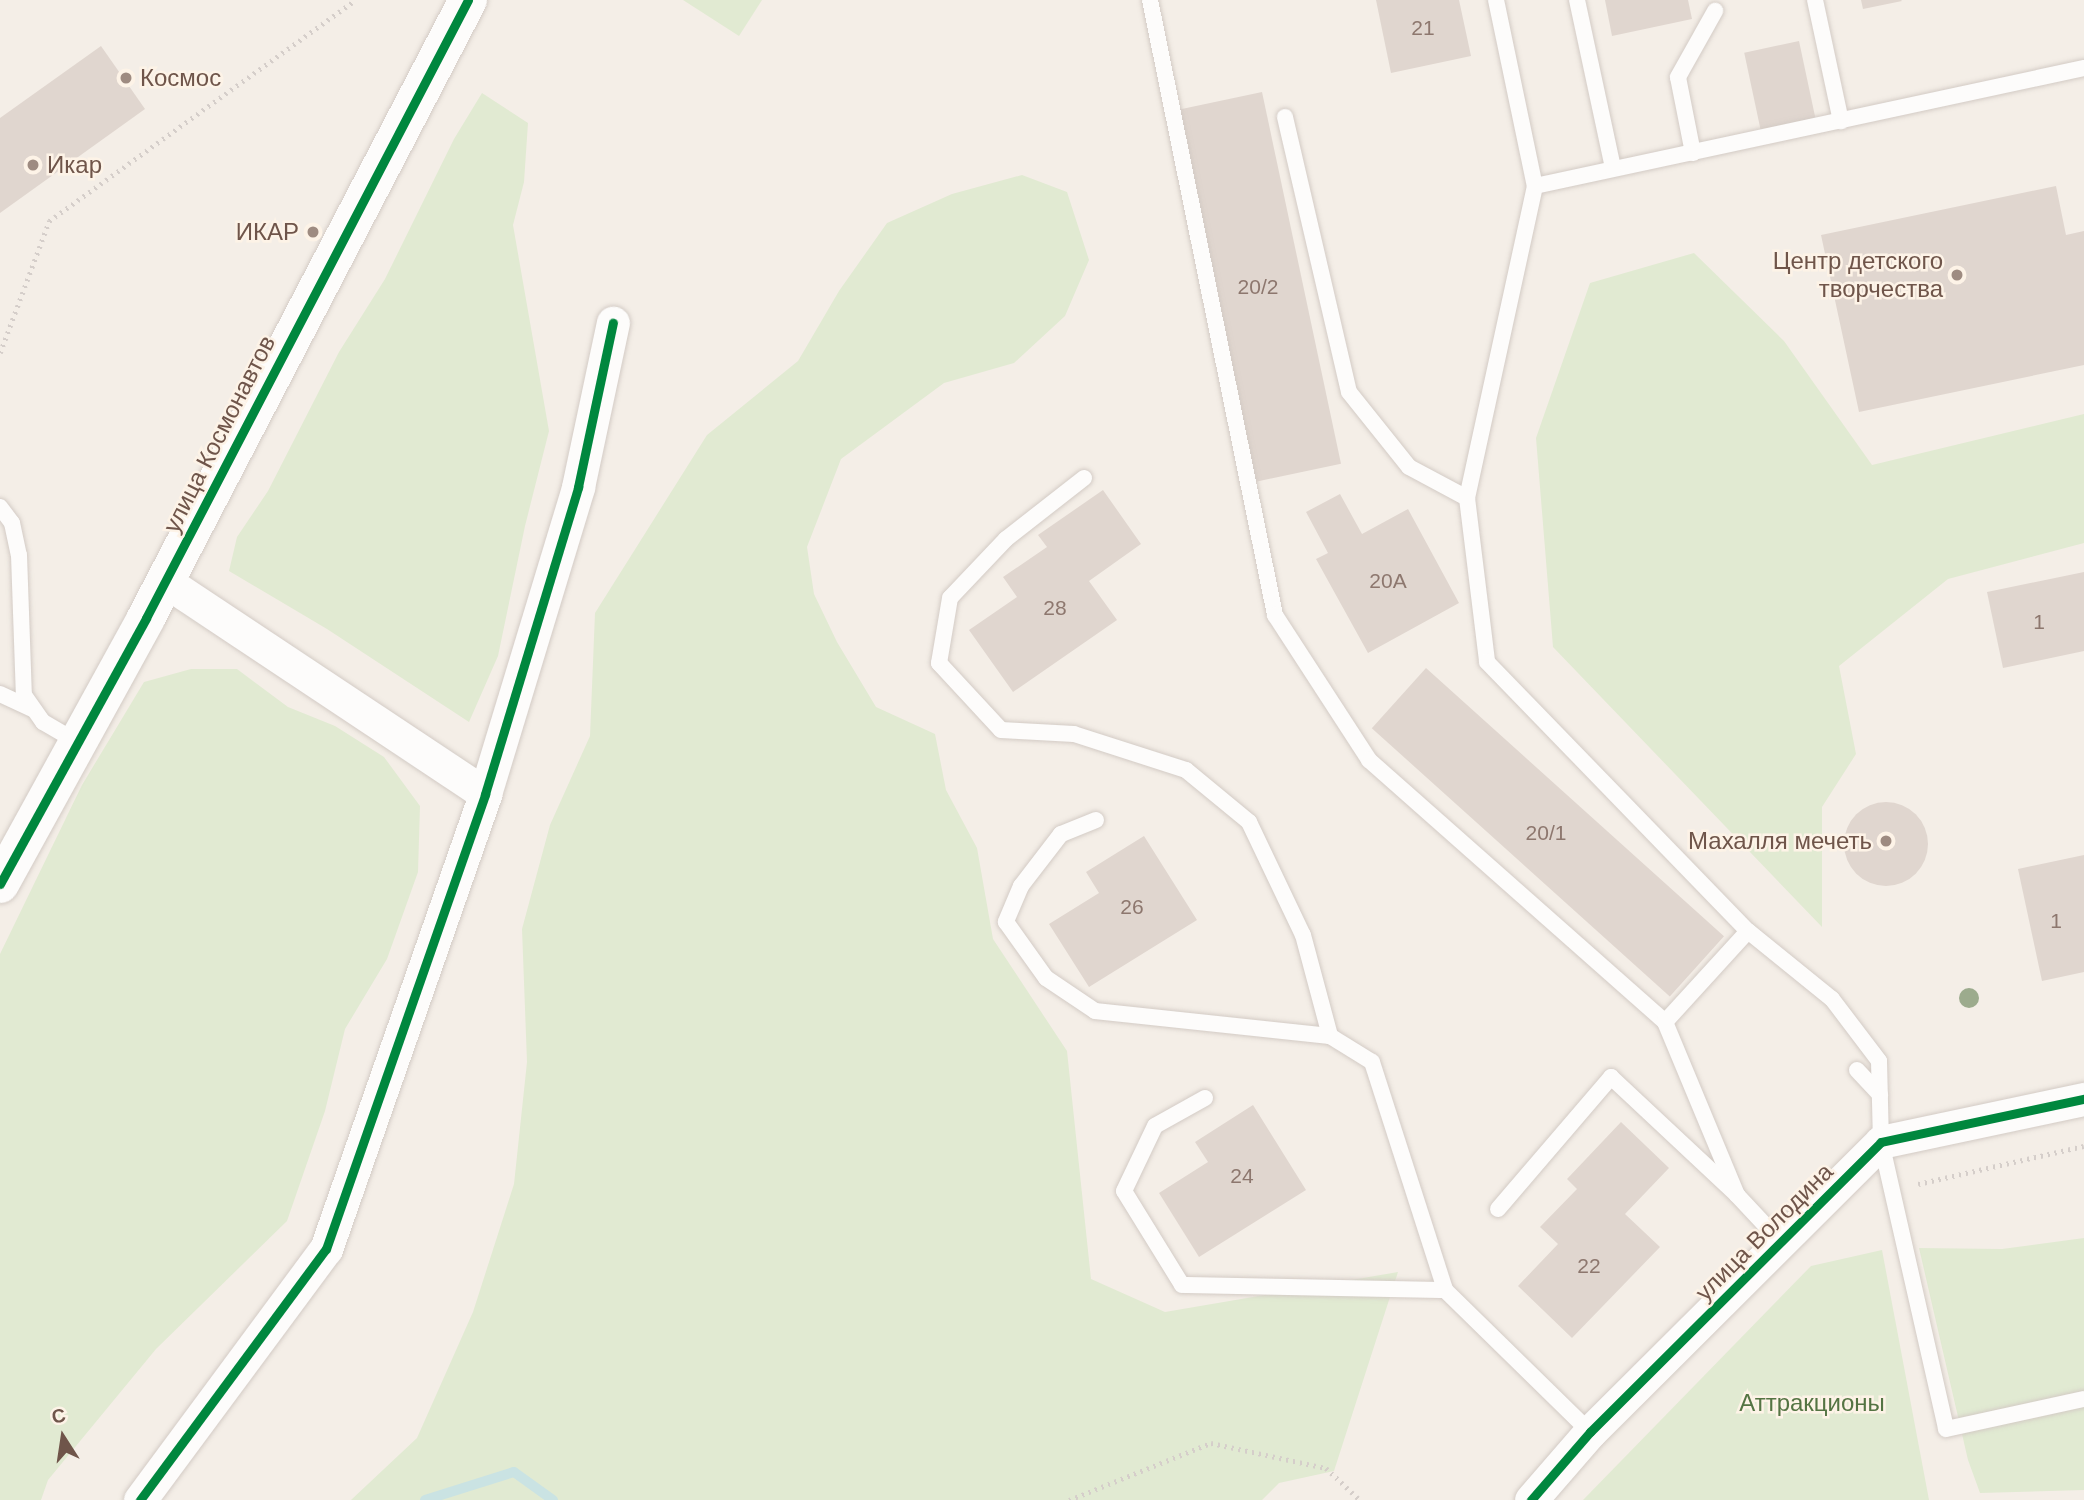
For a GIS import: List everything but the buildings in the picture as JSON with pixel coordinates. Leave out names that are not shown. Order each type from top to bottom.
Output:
[{"type":"street","name":"улица Космонавтов","points":[[0,884],[165,581],[468,0]]},
{"type":"street","points":[[141,1500],[326,1249],[485,794],[578,487],[613,323]]},
{"type":"street","points":[[165,581],[485,794]]},
{"type":"street","points":[[1881,1143],[2084,1099]]},
{"type":"street","name":"улица Володина","points":[[1531,1500],[1590,1432],[1881,1143]]},
{"type":"lane","points":[[1150,0],[1275,615],[1369,760],[1665,1022],[1737,1195]]},
{"type":"lane","points":[[1496,0],[1535,186],[1467,498],[1487,662],[1748,931],[1832,999],[1879,1061],[1881,1143],[1946,1429],[2084,1399]]},
{"type":"lane","points":[[1577,0],[1613,169]]},
{"type":"lane","points":[[1815,0],[1841,121]]},
{"type":"lane","points":[[1693,153],[1678,77],[1715,11]]},
{"type":"lane","points":[[1535,186],[2084,68]]},
{"type":"lane","points":[[1285,117],[1349,392],[1409,467],[1467,498]]},
{"type":"lane","points":[[1084,478],[1006,539],[950,598],[939,663],[1001,730],[1074,734],[1186,771],[1249,822],[1303,935],[1330,1036]]},
{"type":"lane","points":[[0,508],[12,523],[19,555],[24,695],[43,722],[79,743]]},
{"type":"lane","points":[[0,694],[32,709]]},
{"type":"lane","points":[[1096,820],[1061,834],[1021,886],[1006,922],[1046,978],[1095,1011],[1330,1036],[1372,1062],[1445,1290],[1590,1432]]},
{"type":"lane","points":[[1665,1022],[1748,931]]},
{"type":"lane","points":[[1857,1070],[1881,1095]]},
{"type":"lane","points":[[1498,1209],[1611,1077],[1737,1195],[1781,1242]]},
{"type":"lane","points":[[1205,1098],[1156,1126],[1124,1191],[1182,1285],[1445,1290]]},
{"type":"path","points":[[0,353],[49,221],[355,0]]},
{"type":"path","points":[[1892,1190],[2084,1146]]},
{"type":"path","points":[[1069,1500],[1211,1443],[1326,1468],[1360,1500]]},
{"type":"green space","points":[[683,0],[762,0],[739,36]]},
{"type":"green space","points":[[482,93],[528,123],[524,182],[513,225],[549,431],[525,526],[498,656],[469,722],[327,629],[229,571],[237,537],[268,491],[339,352],[385,279],[454,139]]},
{"type":"green space","points":[[1022,175],[1067,192],[1089,260],[1065,316],[1014,363],[944,383],[841,459],[807,547],[814,594],[837,642],[876,707],[935,734],[946,790],[977,848],[993,939],[1067,1051],[1091,1279],[1165,1312],[1398,1272],[1334,1471],[1279,1483],[1262,1500],[351,1500],[417,1438],[473,1312],[514,1184],[527,1062],[522,929],[550,825],[590,736],[595,613],[707,435],[798,361],[839,291],[887,223],[952,194]]},
{"type":"green space","points":[[1694,253],[1784,341],[1872,465],[2084,414],[2084,543],[1948,579],[1839,666],[1856,754],[1822,807],[1822,927],[1553,647],[1536,438],[1590,283]]},
{"type":"green space","points":[[191,669],[237,669],[288,707],[335,726],[384,757],[420,806],[418,872],[387,959],[345,1029],[325,1111],[287,1221],[156,1349],[48,1480],[41,1500],[0,1500],[0,954],[82,785],[144,682]]},
{"type":"green space","points":[[2084,1238],[2084,1490],[1980,1493],[1968,1460],[1919,1248],[2002,1249]]},
{"type":"green space","name":"Аттракционы","points":[[1882,1250],[1929,1500],[1583,1500],[1811,1266]]},
{"type":"waterway","points":[[425,1500],[514,1472],[553,1500]]},
{"type":"cycle path","points":[[0,884],[146,618],[468,0]]},
{"type":"cycle path","points":[[140,1500],[326,1249],[485,794],[578,487],[613,323]]},
{"type":"cycle path","points":[[1531,1500],[1590,1432],[1881,1142],[2084,1099]]},
{"type":"place","name":"Космос","points":[[126,78]]},
{"type":"place","name":"Икар","points":[[33,165]]},
{"type":"place","name":"ИКАР","points":[[313,232]]},
{"type":"place","name":"Центр детского творчества","points":[[1957,275]]},
{"type":"place","name":"Махалля мечеть","points":[[1886,841]]}]
